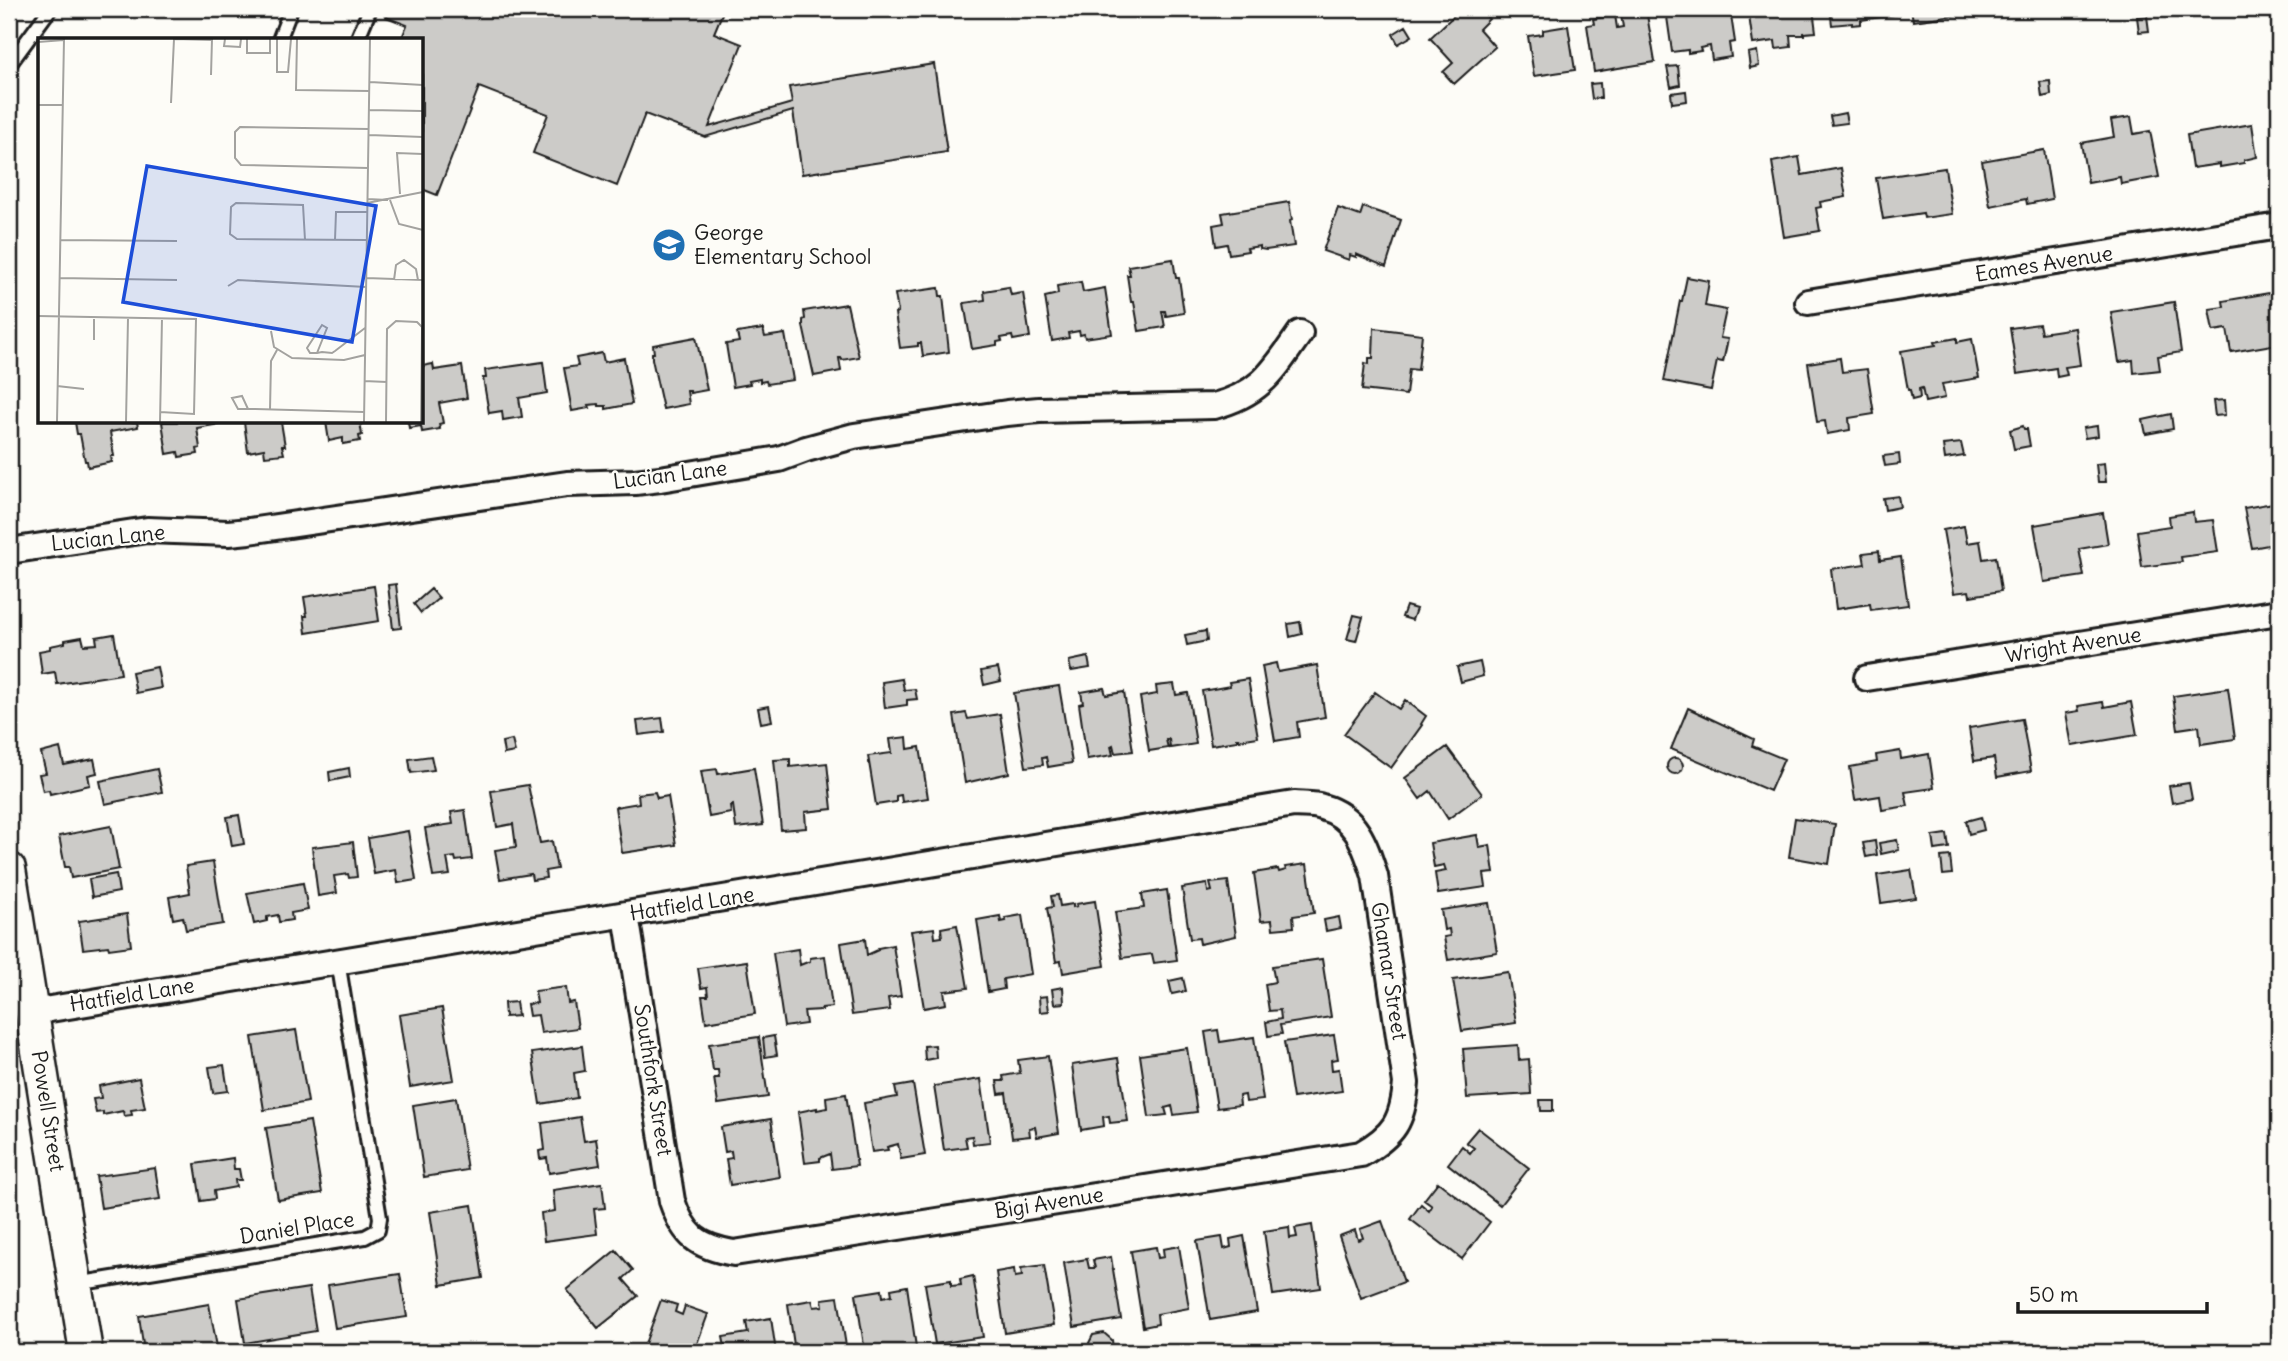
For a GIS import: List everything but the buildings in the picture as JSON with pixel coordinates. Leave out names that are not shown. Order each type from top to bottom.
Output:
[{"type":"street","name":"Eames Avenue","points":[[1808,302],[2279,226]]},
{"type":"street","name":"Lucian Lane","points":[[9,551],[147,530],[229,533],[249,531],[567,484],[660,479],[779,459],[854,436],[1007,413],[1214,405],[1231,401],[1263,382],[1300,332]]},
{"type":"street","name":"Wright Avenue","points":[[1867,678],[2279,611]]},
{"type":"street","name":"Hatfield Lane","points":[[32,1012],[1294,804],[1322,807],[1349,820]]},
{"type":"street","name":"Ghamar Street","points":[[1349,820],[1365,844],[1375,876],[1406,1083],[1405,1105],[1396,1127]]},
{"type":"street","name":"Powell Street","points":[[9,869],[86,1352]]},
{"type":"street","name":"Southfork Street","points":[[626,915],[673,1201],[680,1222],[694,1240]]},
{"type":"street","name":"Bigi Avenue","points":[[694,1240],[713,1249],[734,1253],[1348,1156],[1381,1143],[1396,1127]]},
{"type":"lane","points":[[9,65],[50,9]]},
{"type":"lane","points":[[280,38],[291,9]]},
{"type":"lane","points":[[359,38],[370,9]]},
{"type":"lane","name":"Daniel Place","points":[[75,1284],[365,1237],[378,1230],[380,1218],[338,961]]},
{"type":"place","name":"George Elementary School","points":[[669,245]]}]
